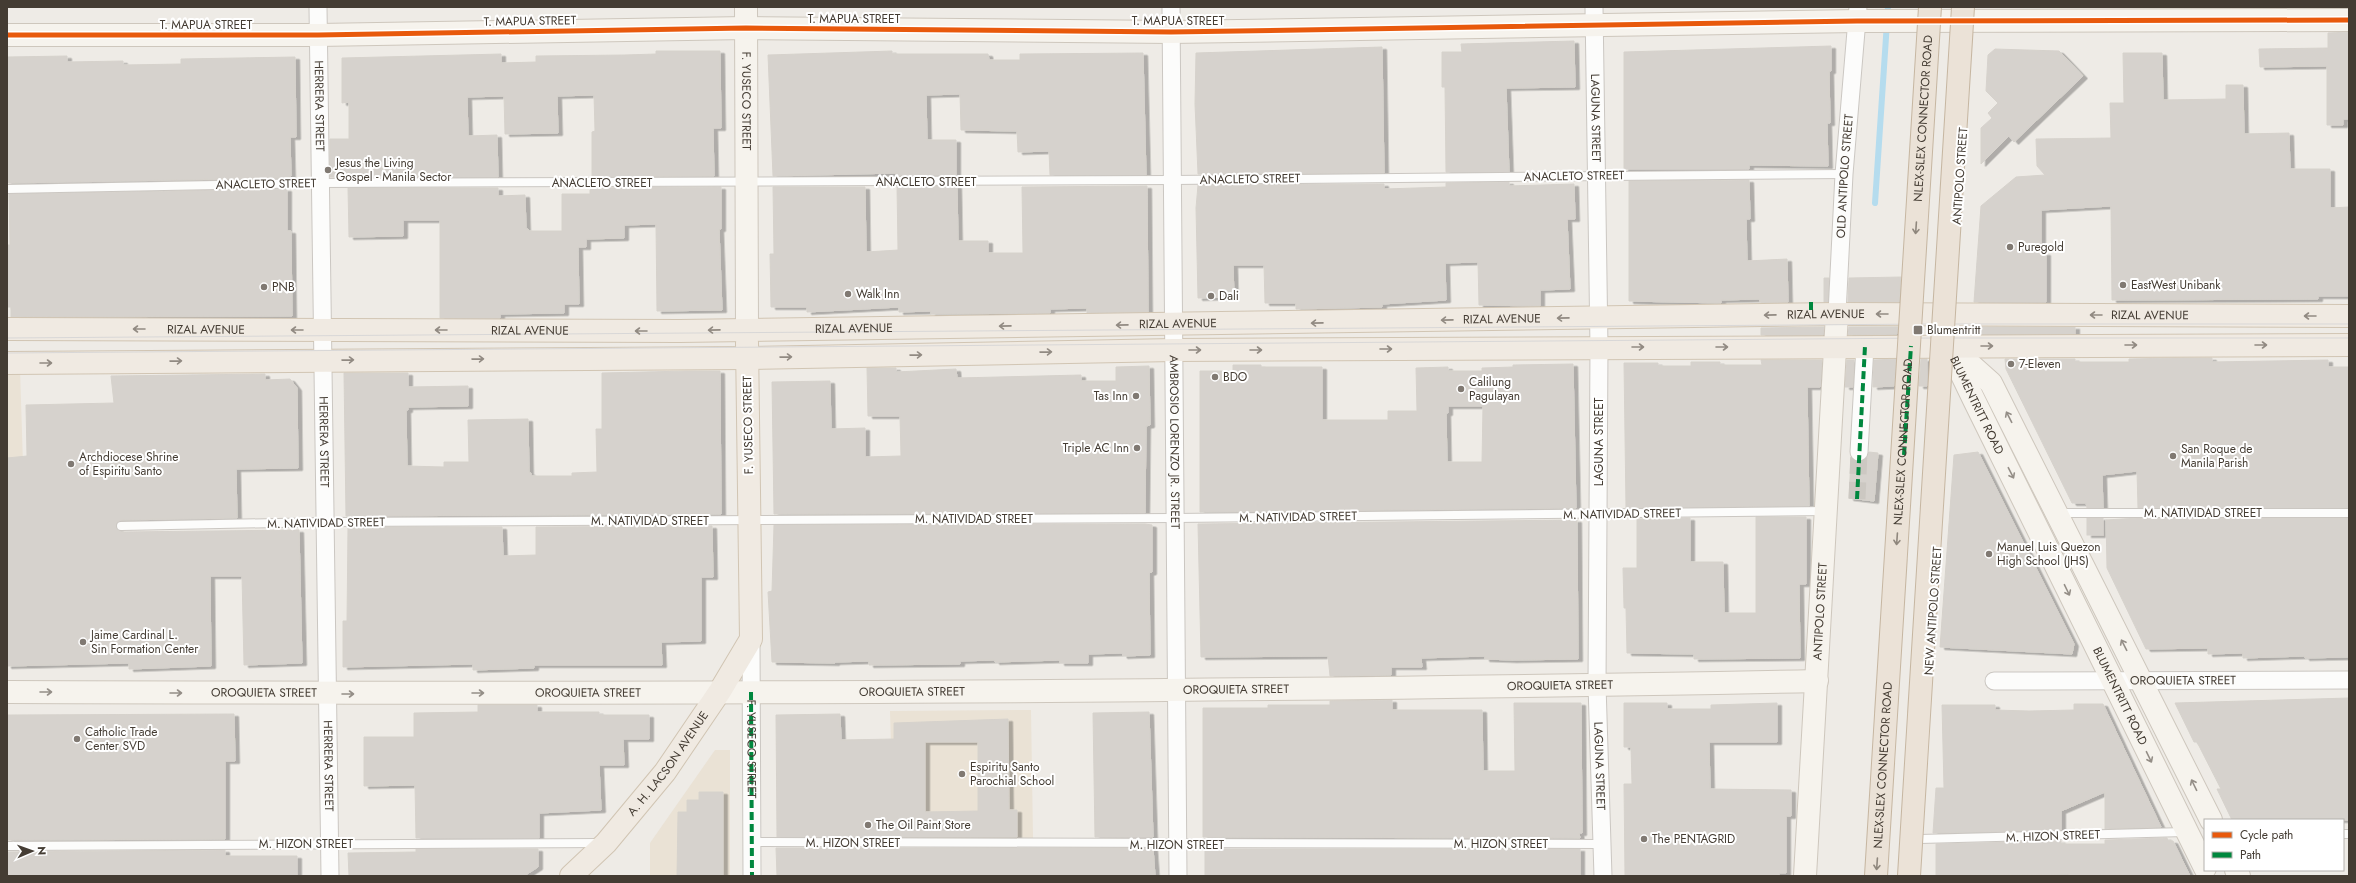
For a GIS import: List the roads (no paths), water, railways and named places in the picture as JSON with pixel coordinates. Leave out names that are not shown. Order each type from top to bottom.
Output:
[{"type":"highway","name":"NLEX-SLEX CONNECTOR ROAD","points":[[1876,876],[1930,7]]},
{"type":"highway","points":[[1909,876],[1969,12]]},
{"type":"main road","name":"RIZAL AVENUE","points":[[7,329],[747,330],[1599,318],[1811,308],[1837,314],[2349,316]]},
{"type":"main road","name":"F. YUSECO STREET","points":[[747,330],[751,639]]},
{"type":"main road","points":[[7,363],[747,358],[1174,350],[2349,345]]},
{"type":"main road","name":"A. H. LACSON AVENUE","points":[[571,876],[606,843],[665,772],[720,691],[751,639]]},
{"type":"street","name":"HERRERA STREET","points":[[318,7],[321,330],[330,876]]},
{"type":"street","name":"F. YUSECO STREET","points":[[746,7],[747,330]]},
{"type":"street","name":"AMBROSIO LORENZO JR. STREET","points":[[1171,7],[1174,180],[1178,876]]},
{"type":"street","name":"T. MAPUA STREET","points":[[7,35],[318,35],[746,28],[1171,32],[1595,16],[1969,12],[2349,20]]},
{"type":"street","name":"ANTIPOLO STREET","points":[[1948,346],[1969,12]]},
{"type":"street","name":"OLD ANTIPOLO STREET","points":[[1836,346],[1844,174],[1857,14]]},
{"type":"street","name":"LAGUNA STREET","points":[[1595,16],[1600,347],[1597,685],[1603,876]]},
{"type":"street","name":"ANTIPOLO STREET","points":[[1805,876],[1836,346]]},
{"type":"street","points":[[1859,452],[1864,346]]},
{"type":"street","points":[[1904,455],[1911,346]]},
{"type":"street","name":"BLUMENTRITT ROAD","points":[[1948,346],[1992,383],[2211,819]]},
{"type":"street","name":"BLUMENTRITT ROAD","points":[[1948,346],[2111,680],[2204,865]]},
{"type":"street","name":"NEW ANTIPOLO STREET","points":[[1918,876],[1948,346]]},
{"type":"street","name":"F. YUSECO STREET","points":[[751,639],[752,876]]},
{"type":"street","name":"OROQUIETA STREET","points":[[1994,681],[2349,680]]},
{"type":"street","name":"OROQUIETA STREET","points":[[7,692],[327,694],[751,692],[1597,685],[1817,681]]},
{"type":"lane","name":"ANACLETO STREET","points":[[7,189],[320,183],[747,183],[1844,174]]},
{"type":"lane","name":"M. NATIVIDAD STREET","points":[[121,526],[324,522],[1175,518],[1826,511]]},
{"type":"lane","name":"M. NATIVIDAD STREET","points":[[2058,513],[2349,513]]},
{"type":"lane","name":"M. HIZON STREET","points":[[1920,840],[2186,832]]},
{"type":"lane","name":"M. HIZON STREET","points":[[752,842],[1177,845],[1602,844]]},
{"type":"lane","name":"M. HIZON STREET","points":[[7,846],[606,843]]},
{"type":"waterway","points":[[1875,203],[1888,7]]},
{"type":"tunnel","points":[[1857,499],[1859,452]]},
{"type":"tram line","points":[[7,338],[1932,324],[2349,324]]},
{"type":"tram line","points":[[7,353],[1932,338],[2349,338]]},
{"type":"place","name":"Jesus the Living Gospel - Manila Sector","points":[[328,170]]},
{"type":"place","name":"Puregold","points":[[2010,247]]},
{"type":"place","name":"EastWest Unibank","points":[[2123,285]]},
{"type":"place","name":"PNB","points":[[264,287]]},
{"type":"place","name":"Walk Inn","points":[[848,294]]},
{"type":"place","name":"Dali","points":[[1211,296]]},
{"type":"place","name":"Blumentritt","points":[[1918,330]]},
{"type":"place","name":"7-Eleven","points":[[2011,364]]},
{"type":"place","name":"BDO","points":[[1215,377]]},
{"type":"place","name":"Calilung Pagulayan","points":[[1461,389]]},
{"type":"place","name":"Tas Inn","points":[[1136,396]]},
{"type":"place","name":"Triple AC Inn","points":[[1137,448]]},
{"type":"place","name":"San Roque de Manila Parish","points":[[2173,456]]},
{"type":"place","name":"Archdiocese Shrine of Espiritu Santo","points":[[71,464]]},
{"type":"place","name":"Manuel Luis Quezon High School (JHS)","points":[[1989,554]]},
{"type":"place","name":"Jaime Cardinal L. Sin Formation Center","points":[[83,642]]},
{"type":"place","name":"Catholic Trade Center SVD","points":[[77,739]]},
{"type":"place","name":"Espiritu Santo Parochial School","points":[[962,774]]},
{"type":"place","name":"The Oil Paint Store","points":[[868,825]]},
{"type":"place","name":"The PENTAGRID","points":[[1644,839]]}]
